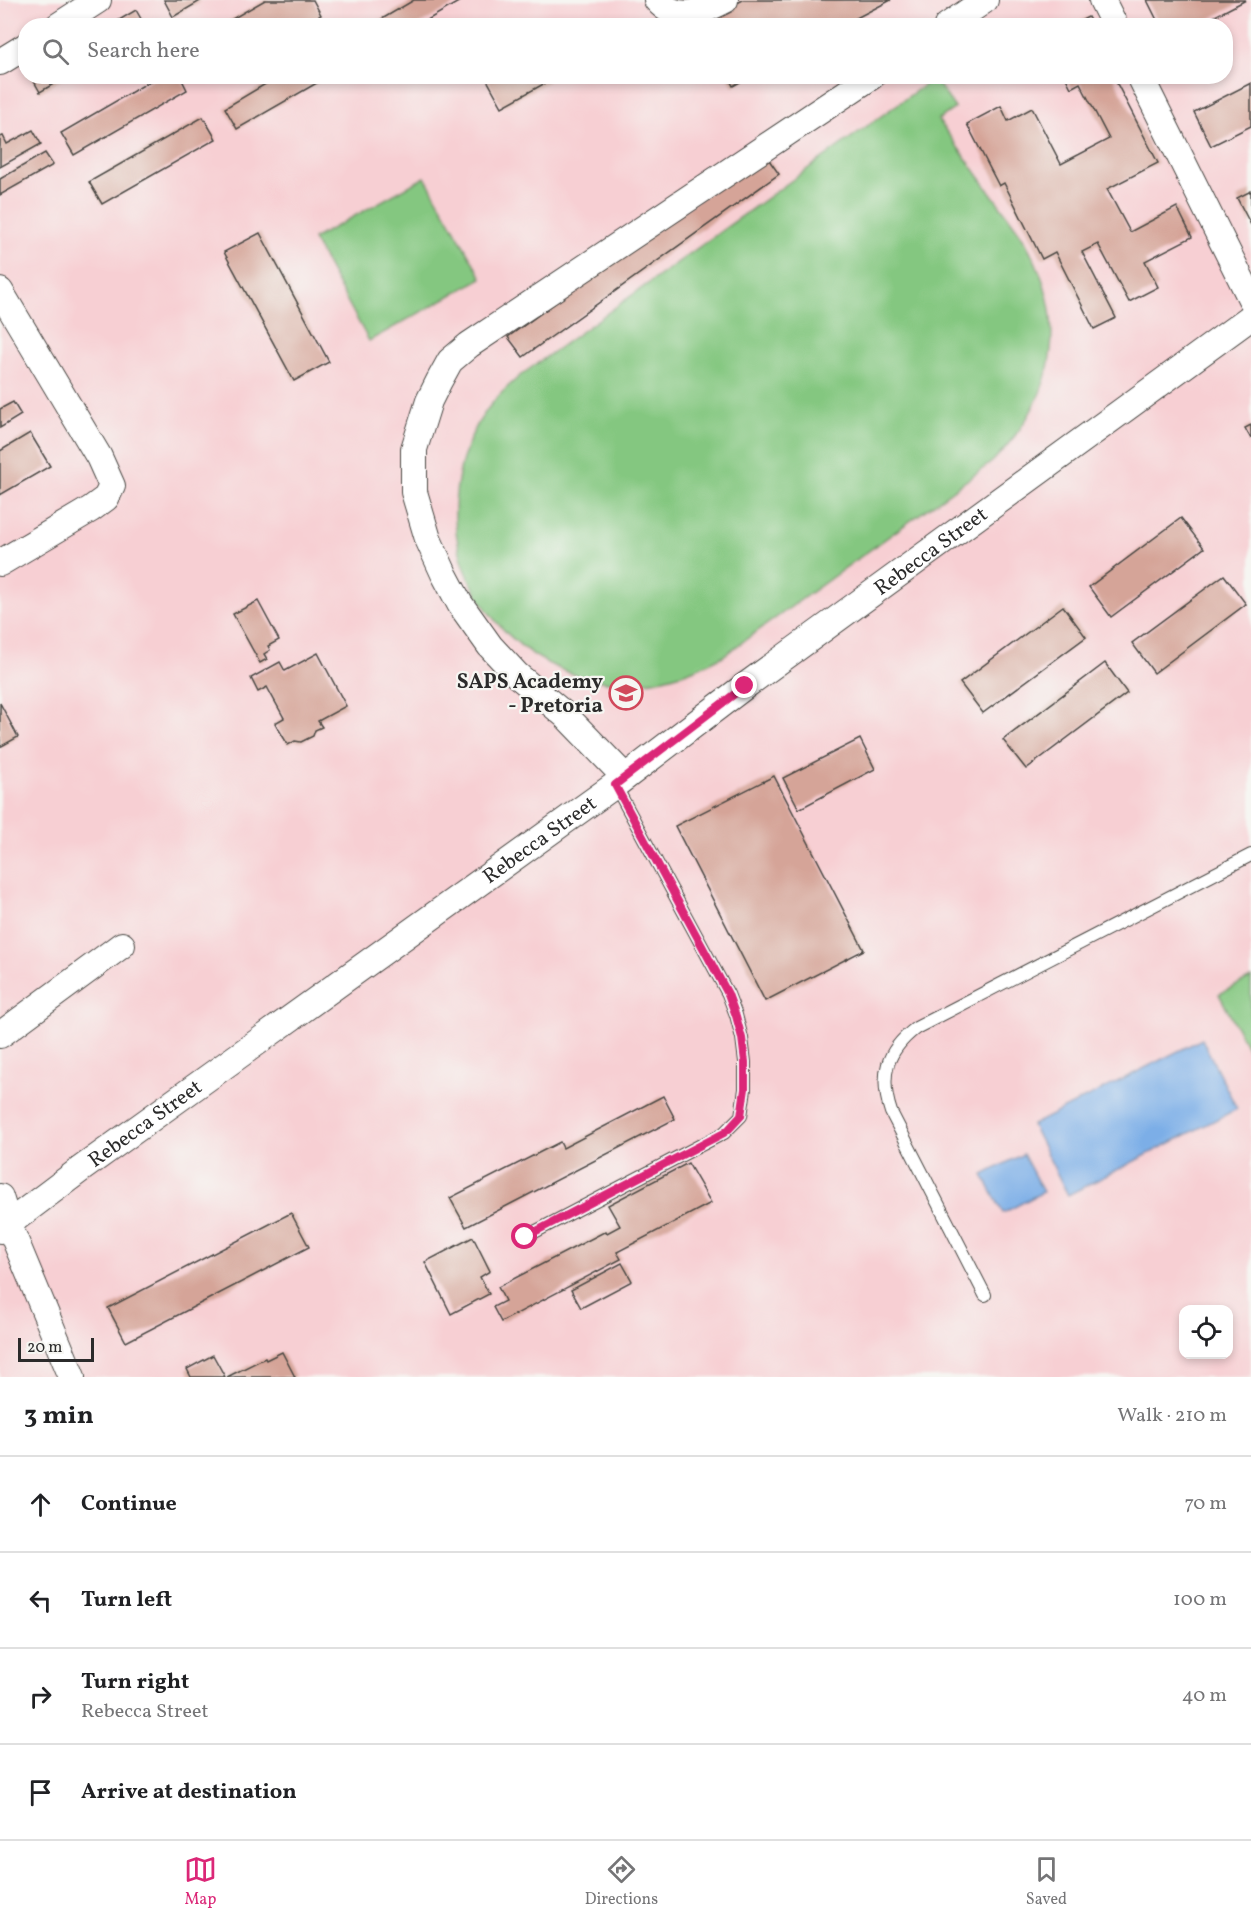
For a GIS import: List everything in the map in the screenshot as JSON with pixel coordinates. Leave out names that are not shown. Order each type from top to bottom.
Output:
[{"type":"street","points":[[70,18],[98,0]]},
{"type":"street","points":[[657,0],[676,13],[696,14],[725,0]]},
{"type":"street","points":[[959,18],[985,0]]},
{"type":"street","points":[[1102,0],[1110,18]]},
{"type":"street","points":[[0,62],[18,51]]},
{"type":"street","points":[[620,781],[565,715],[517,675],[490,646],[460,604],[444,574],[428,538],[414,492],[414,449],[429,401],[450,361],[469,345],[860,84]]},
{"type":"street","points":[[1144,84],[1251,299]]},
{"type":"street","points":[[0,291],[99,457],[111,486],[106,498],[91,509],[0,563]]},
{"type":"street","name":"Rebecca Street","points":[[4,1227],[620,781],[745,686],[1251,317]]},
{"type":"street","points":[[0,1035],[122,945]]},
{"type":"street","points":[[0,1197],[4,1227],[72,1377]]},
{"type":"lane","points":[[525,1237],[724,1133],[741,1116],[745,1089],[745,1062],[742,1038],[728,994],[620,781]]},
{"type":"lane","points":[[985,1295],[891,1113],[884,1084],[886,1069],[897,1045],[916,1028],[1251,855]]},
{"type":"shaded area","name":"SAPS Academy - Pretoria","points":[[0,0],[1251,0],[1251,1377],[0,1377]]},
{"type":"green space","points":[[926,84],[938,84],[955,108],[938,120],[1020,233],[1036,264],[1047,294],[1051,324],[1051,353],[1044,381],[1032,409],[1015,436],[992,462],[723,656],[677,676],[653,681],[628,683],[595,680],[563,670],[534,655],[509,635],[488,611],[471,583],[460,552],[455,519],[456,490],[462,462],[478,423],[486,411],[521,375]]},
{"type":"green space","points":[[425,177],[482,278],[369,341],[313,239]]},
{"type":"green space","points":[[1251,978],[1251,1055],[1219,994]]},
{"type":"water","points":[[1202,1039],[1237,1109],[1068,1195],[1032,1125]]},
{"type":"water","points":[[1023,1154],[1043,1192],[1003,1213],[983,1175]]},
{"type":"building","points":[[164,0],[202,0],[173,17]]},
{"type":"building","points":[[265,0],[313,0],[321,15],[316,18],[234,18]]},
{"type":"building","points":[[414,0],[462,0],[431,18],[384,18]]},
{"type":"building","points":[[743,0],[891,0],[856,18],[708,18]]},
{"type":"building","points":[[1147,0],[1246,0],[1211,18],[1156,18]]},
{"type":"building","points":[[136,10],[140,18],[122,18]]},
{"type":"building","points":[[1251,83],[1251,126],[1211,146],[1194,112]]},
{"type":"building","points":[[36,84],[54,84],[40,92]]},
{"type":"building","points":[[145,84],[184,84],[187,90],[74,155],[61,133]]},
{"type":"building","points":[[266,84],[315,84],[237,129],[225,108]]},
{"type":"building","points":[[489,84],[544,84],[502,107]]},
{"type":"building","points":[[1081,84],[1117,84],[1158,163],[1107,189],[1130,232],[1177,207],[1192,237],[1145,261],[1158,287],[1129,302],[1098,244],[1082,252],[1116,318],[1094,329],[1055,252],[1042,259],[1004,183],[999,186],[967,124],[1001,106],[1008,121],[1032,108],[1061,164],[1109,139]]},
{"type":"building","points":[[203,117],[216,139],[102,204],[89,182]]},
{"type":"building","points":[[33,130],[41,144],[0,167],[0,137],[3,136],[7,144]]},
{"type":"building","points":[[45,153],[53,165],[0,195],[0,179]]},
{"type":"building","points":[[764,153],[779,174],[523,357],[508,337]]},
{"type":"building","points":[[1251,191],[1251,225],[1237,198]]},
{"type":"building","points":[[260,233],[329,362],[294,381],[224,252]]},
{"type":"building","points":[[13,402],[21,415],[0,428],[0,409]]},
{"type":"building","points":[[1251,425],[1251,439],[1245,428]]},
{"type":"building","points":[[30,433],[50,466],[0,495],[0,451]]},
{"type":"building","points":[[1181,518],[1204,548],[1111,617],[1089,587]]},
{"type":"building","points":[[1224,575],[1246,604],[1154,673],[1132,643]]},
{"type":"building","points":[[258,601],[279,640],[268,646],[270,650],[264,654],[267,659],[260,663],[233,614]]},
{"type":"building","points":[[1063,606],[1086,637],[983,713],[960,683]]},
{"type":"building","points":[[318,653],[346,706],[318,721],[322,727],[315,730],[313,736],[288,745],[275,723],[284,718],[267,687],[258,692],[251,678],[280,662],[285,671]]},
{"type":"building","points":[[1105,663],[1127,693],[1026,769],[1003,740]]},
{"type":"building","points":[[0,703],[18,737],[0,747]]},
{"type":"building","points":[[860,739],[875,769],[799,809],[783,778]]},
{"type":"building","points":[[774,776],[864,950],[765,1001],[675,826]]},
{"type":"building","points":[[663,1096],[675,1119],[466,1227],[450,1198],[560,1142],[563,1148]]},
{"type":"building","points":[[688,1163],[711,1203],[617,1252],[621,1259],[501,1322],[493,1307],[505,1301],[498,1287],[620,1226],[608,1205]]},
{"type":"building","points":[[291,1213],[309,1247],[126,1342],[108,1308]]},
{"type":"building","points":[[473,1237],[490,1271],[480,1277],[489,1294],[451,1314],[425,1262]]},
{"type":"building","points":[[622,1263],[632,1281],[581,1308],[571,1290]]},
{"type":"building","points":[[282,1352],[295,1377],[227,1377],[265,1358],[266,1360]]},
{"type":"building","points":[[213,1355],[225,1377],[191,1377],[187,1369]]},
{"type":"place","name":"SAPS Academy - Pretoria","points":[[626,693]]},
{"type":"route","points":[[525,1237],[724,1133],[741,1116],[745,1089],[745,1062],[742,1038],[728,994],[615,785],[745,686]]}]
